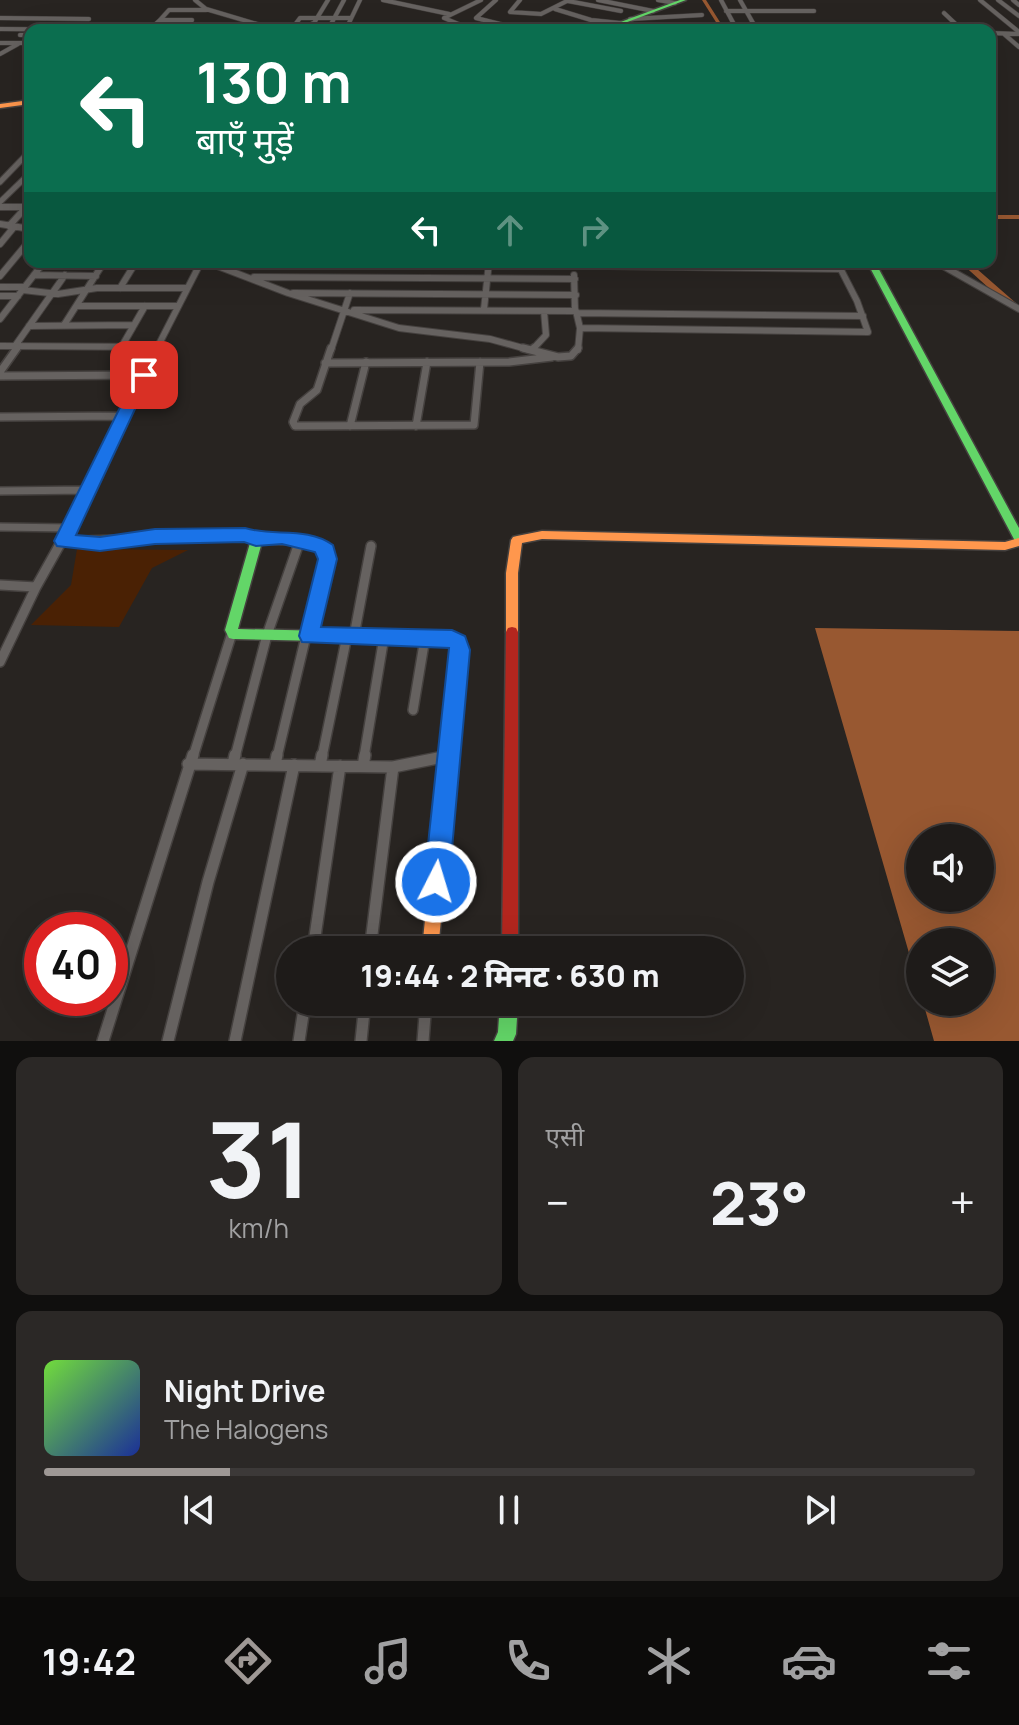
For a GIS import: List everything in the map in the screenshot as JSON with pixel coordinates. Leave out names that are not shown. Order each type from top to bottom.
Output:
[{"type":"street","points":[[195,0],[210,10]]},
{"type":"street","points":[[311,24],[328,0]]},
{"type":"street","points":[[331,24],[344,0]]},
{"type":"street","points":[[348,24],[360,0]]},
{"type":"street","points":[[383,0],[449,14]]},
{"type":"street","points":[[456,24],[444,19],[481,0]]},
{"type":"street","points":[[496,0],[476,18],[499,24]]},
{"type":"street","points":[[520,0],[510,12],[543,21],[539,24]]},
{"type":"street","points":[[532,17],[569,0],[634,24]]},
{"type":"street","points":[[555,9],[591,20],[704,15],[699,10],[598,0]]},
{"type":"street","points":[[721,0],[734,24]]},
{"type":"street","points":[[980,0],[1019,33]]},
{"type":"street","points":[[998,0],[1019,16]]},
{"type":"street","points":[[1013,0],[1019,5]]},
{"type":"street","points":[[616,24],[657,6],[680,2]]},
{"type":"street","points":[[742,2],[789,6]]},
{"type":"street","points":[[742,2],[754,24]]},
{"type":"street","points":[[156,24],[168,10],[210,10],[259,24]]},
{"type":"street","points":[[172,24],[184,10]]},
{"type":"street","points":[[189,24],[202,10]]},
{"type":"street","points":[[726,11],[814,11]]},
{"type":"street","points":[[944,13],[956,24]]},
{"type":"street","points":[[296,24],[298,18],[351,18]]},
{"type":"street","points":[[160,20],[192,20]]},
{"type":"street","points":[[471,24],[481,20]]},
{"type":"street","points":[[626,20],[681,24]]},
{"type":"street","points":[[0,24],[85,24]]},
{"type":"street","points":[[0,24],[10,29],[24,29]]},
{"type":"street","points":[[0,37],[10,29]]},
{"type":"street","points":[[10,43],[24,32]]},
{"type":"street","points":[[996,33],[1019,33]]},
{"type":"street","points":[[1003,33],[1019,47]]},
{"type":"street","points":[[0,43],[24,43]]},
{"type":"street","points":[[0,52],[18,43]]},
{"type":"street","points":[[0,106],[24,103]]},
{"type":"street","points":[[0,182],[24,157]]},
{"type":"street","points":[[0,205],[24,179]]},
{"type":"street","points":[[0,205],[24,206]]},
{"type":"street","points":[[1,242],[24,212]]},
{"type":"street","points":[[0,227],[24,228]]},
{"type":"street","points":[[0,276],[24,247]]},
{"type":"street","points":[[18,254],[24,254]]},
{"type":"street","points":[[0,319],[39,268]]},
{"type":"street","points":[[64,325],[101,268]]},
{"type":"street","points":[[120,288],[132,268]]},
{"type":"street","points":[[0,662],[3,650],[63,541],[198,268]]},
{"type":"street","points":[[223,268],[288,293],[399,328],[490,339],[553,356]]},
{"type":"street","points":[[307,292],[314,268]]},
{"type":"street","points":[[484,309],[488,268]]},
{"type":"street","points":[[325,363],[530,361],[571,356],[578,351],[580,328],[574,268]]},
{"type":"street","points":[[580,328],[868,332],[840,268]]},
{"type":"street","points":[[510,936],[512,573],[517,540],[542,535],[1019,543],[874,268]]},
{"type":"street","points":[[946,268],[1019,309]]},
{"type":"street","points":[[34,275],[96,276]]},
{"type":"street","points":[[65,275],[0,374],[144,375]]},
{"type":"street","points":[[359,293],[362,277]]},
{"type":"street","points":[[249,278],[575,279]]},
{"type":"street","points":[[0,287],[51,294],[88,289],[186,288]]},
{"type":"street","points":[[0,296],[22,291]]},
{"type":"street","points":[[288,293],[576,295]]},
{"type":"street","points":[[350,293],[348,310],[317,390],[300,404],[293,424],[301,427],[474,425],[480,362]]},
{"type":"street","points":[[77,306],[177,306]]},
{"type":"street","points":[[122,346],[145,306]]},
{"type":"street","points":[[348,310],[484,309],[863,316]]},
{"type":"street","points":[[532,350],[546,335],[544,311]]},
{"type":"street","points":[[29,326],[134,325]]},
{"type":"street","points":[[0,346],[157,347]]},
{"type":"street","points":[[350,426],[366,362]]},
{"type":"street","points":[[416,426],[427,362]]},
{"type":"street","points":[[0,417],[123,416]]},
{"type":"street","points":[[0,491],[86,490]]},
{"type":"street","points":[[0,527],[69,528]]},
{"type":"street","points":[[63,541],[100,544],[155,537],[213,535],[251,536],[256,539],[282,537],[321,546],[328,554],[275,765]]},
{"type":"street","points":[[103,1041],[188,764],[232,633],[256,539]]},
{"type":"street","points":[[168,1041],[267,635],[299,543]]},
{"type":"street","points":[[320,766],[371,546]]},
{"type":"street","points":[[0,585],[36,587]]},
{"type":"street","points":[[232,633],[452,639],[460,647],[431,936]]},
{"type":"street","points":[[363,766],[384,637]]},
{"type":"street","points":[[413,710],[425,638]]},
{"type":"street","points":[[188,764],[393,767],[448,756]]},
{"type":"street","points":[[235,1041],[294,765]]},
{"type":"street","points":[[315,936],[340,766]]},
{"type":"street","points":[[372,936],[393,767]]},
{"type":"street","points":[[299,1041],[303,1016]]},
{"type":"street","points":[[361,1041],[364,1016]]},
{"type":"street","points":[[423,1041],[425,1016]]},
{"type":"street","points":[[503,1041],[507,1034],[508,1016]]},
{"type":"shaded area","points":[[77,549],[188,550],[152,568],[119,627],[31,625],[71,585]]},
{"type":"shaded area","points":[[815,628],[1019,631],[1019,1041],[934,1041],[927,1016],[994,1016],[994,928],[906,928],[906,943]]},
{"type":"waterway","points":[[704,0],[719,24]]},
{"type":"waterway","points":[[996,217],[1019,217]]},
{"type":"waterway","points":[[971,268],[1014,306]]},
{"type":"traffic: fast","points":[[618,24],[684,0]]},
{"type":"traffic: fast","points":[[874,268],[1019,538]]},
{"type":"traffic: fast","points":[[63,541],[251,536],[256,542],[231,630],[233,634],[452,639],[460,650],[441,839]]},
{"type":"traffic: fast","points":[[503,1041],[507,1034],[508,1016]]},
{"type":"traffic: slow","points":[[0,106],[24,103]]},
{"type":"traffic: slow","points":[[512,632],[512,573],[517,540],[542,535],[1005,546],[1019,542]]},
{"type":"traffic: slow","points":[[431,936],[441,839]]},
{"type":"traffic: jam","points":[[510,936],[512,632]]},
{"type":"route","points":[[144,375],[63,541],[100,544],[155,537],[245,535],[256,539],[282,537],[321,546],[327,550],[327,559],[309,636],[452,639],[457,642],[460,650],[436,882]]}]
